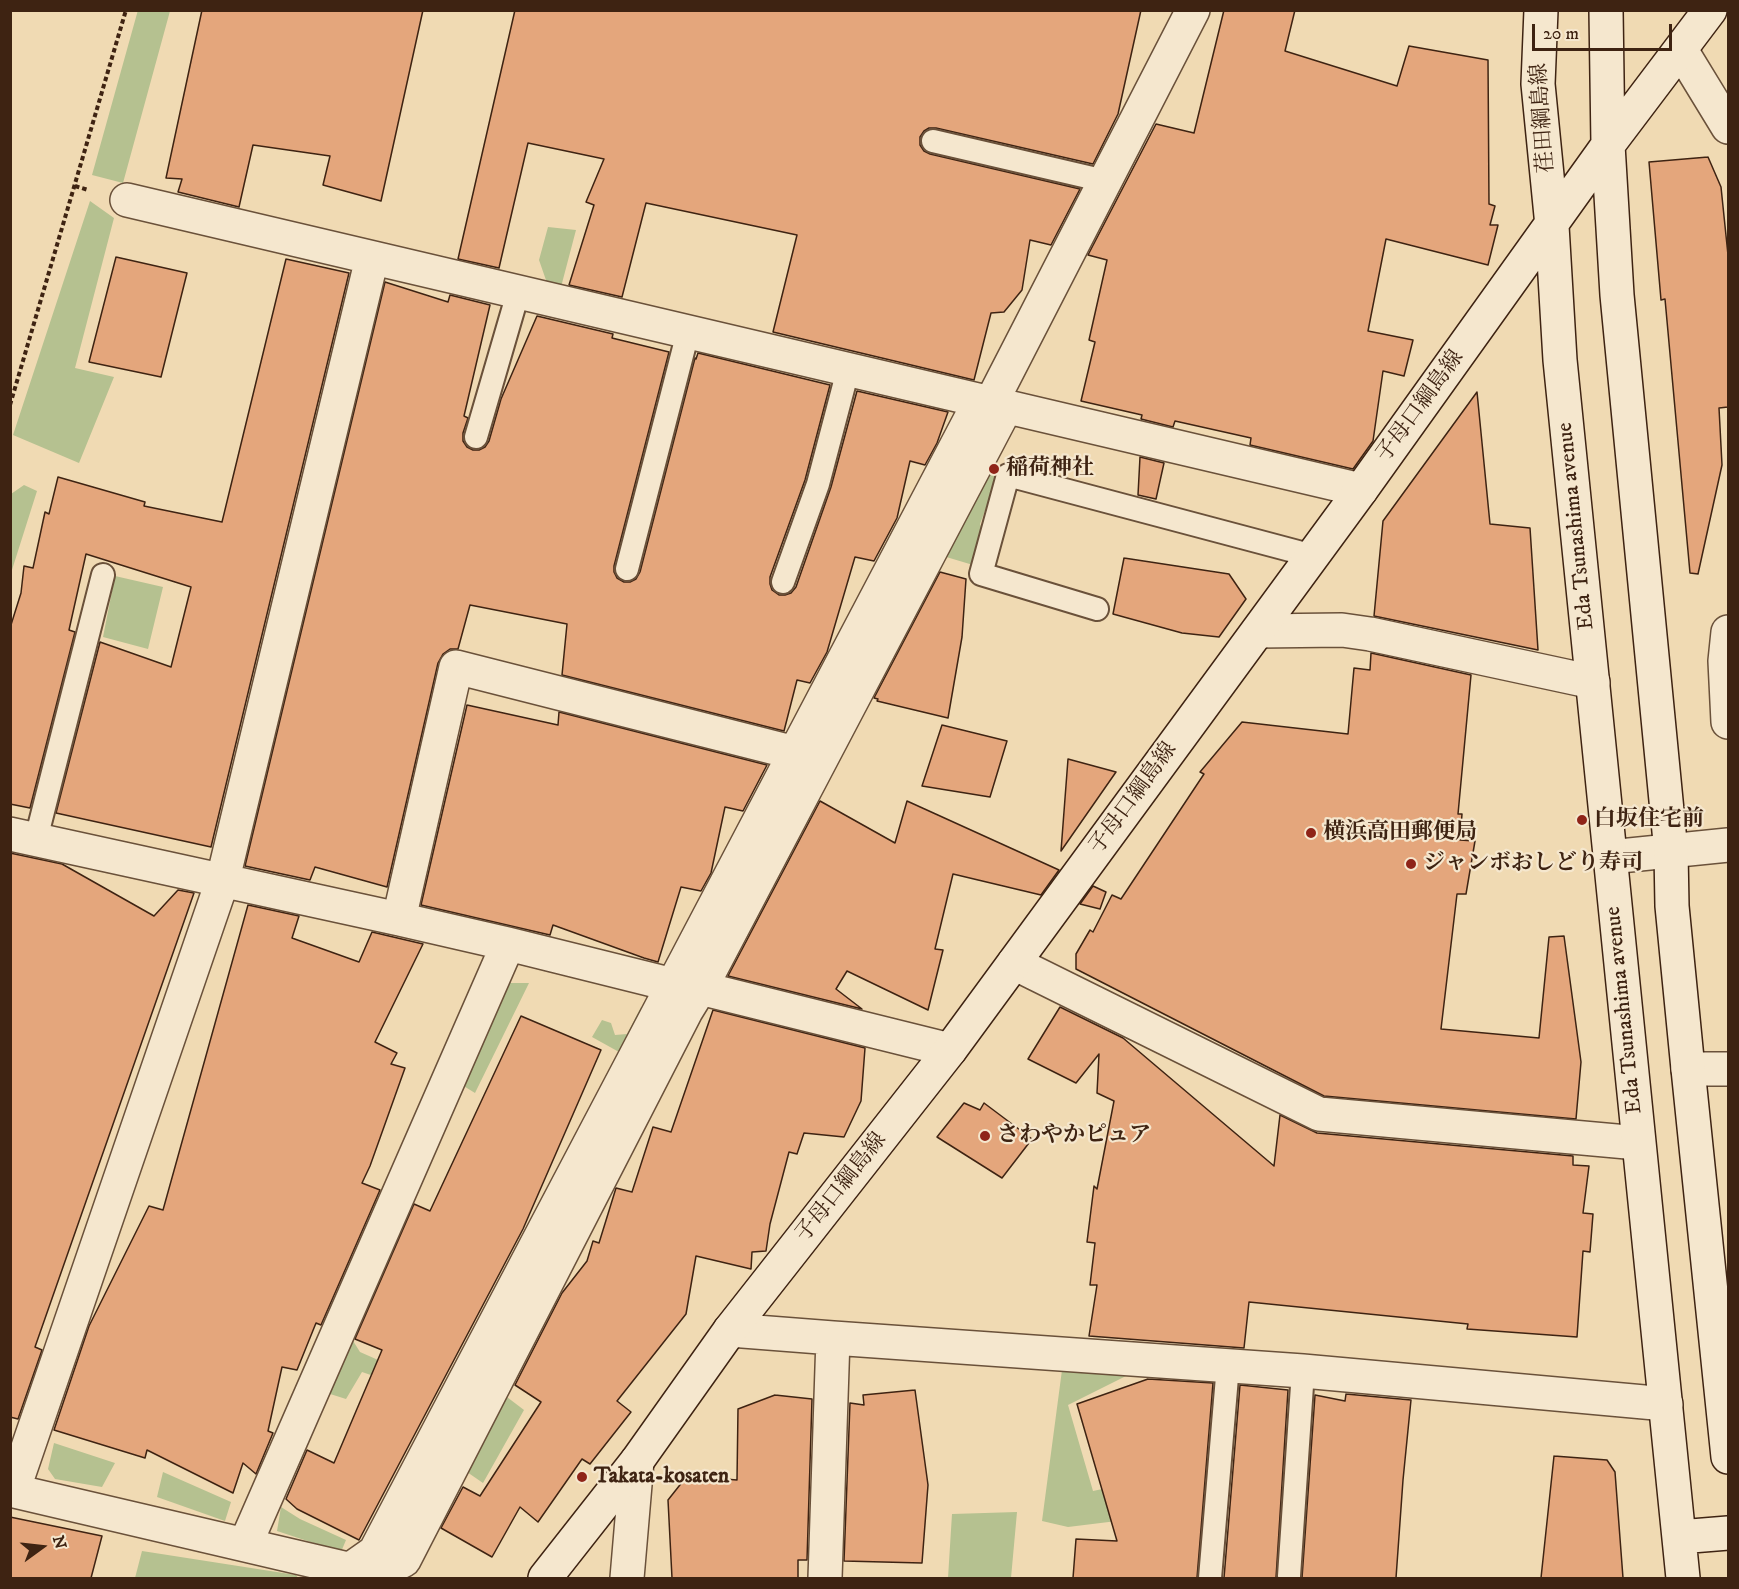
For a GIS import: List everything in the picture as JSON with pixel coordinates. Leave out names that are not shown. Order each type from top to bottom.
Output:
[{"type":"street","points":[[372,258],[223,879],[12,1490],[245,1545],[363,1576],[687,987],[992,404],[1193,10]]},
{"type":"street","name":"荏田綱島線","points":[[1541,10],[1538,84],[1552,226]]},
{"type":"street","points":[[1606,10],[1608,145],[1617,295],[1671,852],[1672,906],[1728,1457]]},
{"type":"street","name":"子母口綱島線","points":[[545,1578],[637,1461],[730,1330],[950,1050],[1361,490],[1608,145],[1710,10]]},
{"type":"street","points":[[1681,50],[1728,128]]},
{"type":"street","points":[[127,200],[1361,490]]},
{"type":"street","name":"Eda Tsunashima avenue","points":[[1552,226],[1560,360],[1683,1578]]},
{"type":"street","points":[[687,987],[795,753],[992,404]]},
{"type":"street","points":[[1258,631],[1342,630],[1370,634],[1593,682]]},
{"type":"street","points":[[1727,651],[1728,723]]},
{"type":"street","points":[[399,919],[456,667],[795,753]]},
{"type":"street","points":[[23,836],[508,944],[950,1050]]},
{"type":"street","points":[[1610,857],[1728,845]]},
{"type":"street","points":[[245,1545],[508,944]]},
{"type":"street","points":[[1014,963],[1319,1114],[1638,1143]]},
{"type":"street","points":[[1688,1070],[1728,1069]]},
{"type":"street","points":[[730,1330],[1228,1365],[1666,1404]]},
{"type":"street","points":[[825,1578],[833,1338]]},
{"type":"street","points":[[627,1578],[637,1461]]},
{"type":"street","points":[[1679,1537],[1728,1533]]},
{"type":"lane","points":[[933,141],[1106,181]]},
{"type":"lane","points":[[476,437],[518,293]]},
{"type":"lane","points":[[627,569],[688,332]]},
{"type":"lane","points":[[783,582],[818,484],[848,370]]},
{"type":"lane","points":[[1097,609],[981,574],[1008,475],[1313,556]]},
{"type":"lane","points":[[23,836],[103,575]]},
{"type":"lane","points":[[1210,1578],[1228,1365]]},
{"type":"lane","points":[[1289,1576],[1303,1371]]},
{"type":"path","points":[[10,405],[126,10]]},
{"type":"green space","points":[[138,10],[170,11],[123,183],[92,175]]},
{"type":"green space","points":[[90,201],[114,218],[75,368],[114,377],[79,463],[13,435]]},
{"type":"green space","points":[[548,227],[576,230],[561,287],[547,283],[539,260]]},
{"type":"green space","points":[[991,464],[999,473],[980,524],[986,543],[973,565],[943,556]]},
{"type":"green space","points":[[24,485],[37,491],[11,573],[11,494]]},
{"type":"green space","points":[[115,576],[163,587],[148,649],[103,637]]},
{"type":"green space","points":[[509,983],[529,983],[475,1093],[462,1085]]},
{"type":"green space","points":[[641,1007],[652,1013],[628,1057],[592,1037],[602,1020],[611,1023],[615,1035],[627,1034]]},
{"type":"green space","points":[[350,1336],[360,1352],[419,1378],[415,1390],[362,1372],[346,1399],[327,1393]]},
{"type":"green space","points":[[1062,1370],[1126,1376],[1068,1405],[1093,1491],[1121,1485],[1125,1520],[1068,1527],[1042,1521]]},
{"type":"green space","points":[[503,1394],[524,1410],[483,1483],[467,1472]]},
{"type":"green space","points":[[54,1443],[115,1463],[102,1487],[55,1479],[48,1469]]},
{"type":"green space","points":[[163,1472],[231,1502],[225,1521],[157,1497]]},
{"type":"green space","points":[[281,1507],[300,1519],[346,1540],[341,1552],[277,1531]]},
{"type":"green space","points":[[1017,1512],[1011,1578],[948,1578],[952,1514]]},
{"type":"green space","points":[[142,1551],[296,1575],[298,1578],[135,1578]]},
{"type":"building","points":[[202,10],[423,10],[381,201],[323,185],[330,156],[253,145],[239,207],[178,192],[182,179],[166,178]]},
{"type":"building","points":[[515,10],[1141,10],[1118,114],[1093,164],[936,128],[929,128],[920,137],[920,145],[930,154],[1080,189],[1051,245],[1030,240],[1022,290],[1004,312],[991,313],[974,380],[773,332],[797,235],[646,203],[622,297],[569,285],[594,205],[586,202],[604,159],[528,143],[499,268],[458,259]]},
{"type":"building","points":[[1224,10],[1295,10],[1285,51],[1397,86],[1409,46],[1488,60],[1489,204],[1495,206],[1490,225],[1498,225],[1488,265],[1386,239],[1368,331],[1413,340],[1404,376],[1383,371],[1373,441],[1353,469],[1250,445],[1251,438],[1175,421],[1173,427],[1141,419],[1142,415],[1081,401],[1095,342],[1089,340],[1107,260],[1088,255],[1156,124],[1194,133]]},
{"type":"building","points":[[1708,157],[1721,187],[1728,255],[1728,407],[1719,408],[1722,465],[1698,574],[1690,573],[1665,299],[1661,300],[1649,162]]},
{"type":"building","points":[[116,257],[187,273],[161,377],[89,362]]},
{"type":"building","points":[[286,259],[349,273],[211,847],[56,813],[100,642],[171,667],[191,587],[86,554],[69,630],[75,632],[30,808],[10,804],[10,628],[21,593],[24,566],[33,568],[45,512],[49,514],[58,477],[145,502],[144,506],[222,522]]},
{"type":"building","points":[[385,282],[448,302],[450,295],[490,305],[464,416],[468,418],[463,441],[473,450],[485,447],[489,441],[501,399],[537,316],[613,334],[612,338],[669,352],[614,566],[617,578],[624,582],[636,579],[640,572],[698,353],[830,385],[805,480],[770,577],[772,590],[779,595],[791,593],[796,587],[831,487],[857,391],[948,412],[937,443],[925,465],[910,461],[897,518],[874,561],[855,557],[827,652],[810,683],[797,680],[784,731],[562,675],[567,624],[470,605],[458,649],[450,649],[443,654],[438,663],[387,887],[315,867],[310,880],[245,866]]},
{"type":"building","points":[[1477,392],[1490,524],[1530,528],[1538,650],[1374,616],[1383,521]]},
{"type":"building","points":[[1140,457],[1164,463],[1156,499],[1138,495]]},
{"type":"building","points":[[1124,558],[1229,574],[1246,599],[1219,637],[1182,633],[1113,614]]},
{"type":"building","points":[[940,572],[966,579],[962,637],[948,718],[877,701],[878,699],[874,698]]},
{"type":"building","points":[[1371,653],[1471,675],[1458,814],[1462,814],[1460,840],[1475,841],[1466,894],[1457,894],[1441,1029],[1539,1038],[1549,937],[1564,936],[1581,1062],[1576,1119],[1324,1096],[1076,969],[1076,954],[1090,930],[1093,932],[1112,895],[1121,899],[1204,774],[1200,772],[1242,722],[1348,734],[1354,668],[1370,670]]},
{"type":"building","points":[[467,705],[558,725],[559,712],[767,765],[743,811],[725,807],[711,873],[701,891],[681,887],[658,962],[553,925],[550,935],[421,905]]},
{"type":"building","points":[[942,725],[1007,741],[990,797],[922,786]]},
{"type":"building","points":[[1068,759],[1116,772],[1061,851]]},
{"type":"building","points":[[820,801],[895,843],[907,801],[1059,870],[1041,895],[953,874],[935,949],[943,950],[928,1010],[847,971],[836,989],[862,1009],[728,976]]},
{"type":"building","points":[[10,853],[62,864],[154,916],[178,890],[194,893],[35,1347],[42,1350],[18,1419],[10,1417]]},
{"type":"building","points":[[1093,886],[1106,892],[1100,909],[1080,904]]},
{"type":"building","points":[[248,905],[299,916],[292,938],[359,962],[372,932],[423,944],[375,1042],[397,1053],[391,1064],[405,1068],[362,1183],[380,1190],[321,1325],[316,1323],[297,1370],[282,1367],[268,1431],[273,1433],[256,1474],[243,1463],[233,1493],[147,1450],[145,1458],[54,1430],[89,1326],[149,1206],[163,1210]]},
{"type":"building","points":[[1060,1007],[1123,1038],[1274,1166],[1280,1115],[1317,1133],[1573,1156],[1573,1165],[1589,1166],[1583,1213],[1593,1214],[1590,1252],[1583,1251],[1577,1337],[1467,1329],[1468,1324],[1249,1302],[1244,1348],[1089,1336],[1097,1285],[1090,1285],[1095,1243],[1087,1242],[1094,1186],[1097,1189],[1114,1101],[1097,1093],[1099,1054],[1076,1083],[1028,1059]]},
{"type":"building","points":[[713,1010],[865,1048],[861,1101],[844,1137],[804,1133],[797,1154],[789,1152],[770,1224],[766,1251],[752,1252],[751,1269],[696,1256],[686,1314],[617,1401],[631,1412],[590,1464],[582,1459],[538,1522],[520,1507],[492,1557],[441,1528],[463,1487],[480,1496],[541,1402],[515,1385],[562,1293],[587,1261],[593,1241],[599,1243],[616,1188],[632,1192],[653,1127],[671,1132]]},
{"type":"building","points":[[521,1016],[601,1050],[523,1229],[359,1540],[297,1509],[286,1499],[307,1450],[334,1463],[382,1350],[355,1339],[414,1204],[430,1211]]},
{"type":"building","points":[[964,1103],[980,1110],[984,1103],[1032,1139],[1002,1178],[937,1137]]},
{"type":"building","points":[[1148,1379],[1213,1383],[1197,1578],[1073,1578],[1076,1539],[1117,1541],[1077,1404]]},
{"type":"building","points":[[1240,1385],[1288,1390],[1276,1578],[1224,1578]]},
{"type":"building","points":[[915,1390],[928,1485],[922,1563],[844,1561],[850,1403],[864,1405],[863,1395]]},
{"type":"building","points":[[1346,1394],[1411,1400],[1396,1578],[1302,1578],[1315,1395],[1345,1401]]},
{"type":"building","points":[[775,1395],[812,1399],[807,1560],[798,1560],[798,1578],[672,1578],[668,1500],[687,1476],[737,1480],[738,1409]]},
{"type":"building","points":[[1554,1456],[1607,1460],[1615,1472],[1623,1578],[1541,1578]]},
{"type":"building","points":[[10,1517],[102,1536],[91,1578],[10,1578]]},
{"type":"place","name":"稲荷神社","points":[[994,469]]},
{"type":"place","name":"白坂住宅前","points":[[1582,820]]},
{"type":"place","name":"横浜高田郵便局","points":[[1311,833]]},
{"type":"place","name":"ジャンボおしどり寿司","points":[[1411,864]]},
{"type":"place","name":"さわやかピュア","points":[[985,1136]]},
{"type":"place","name":"Takata-kosaten","points":[[582,1477]]}]
